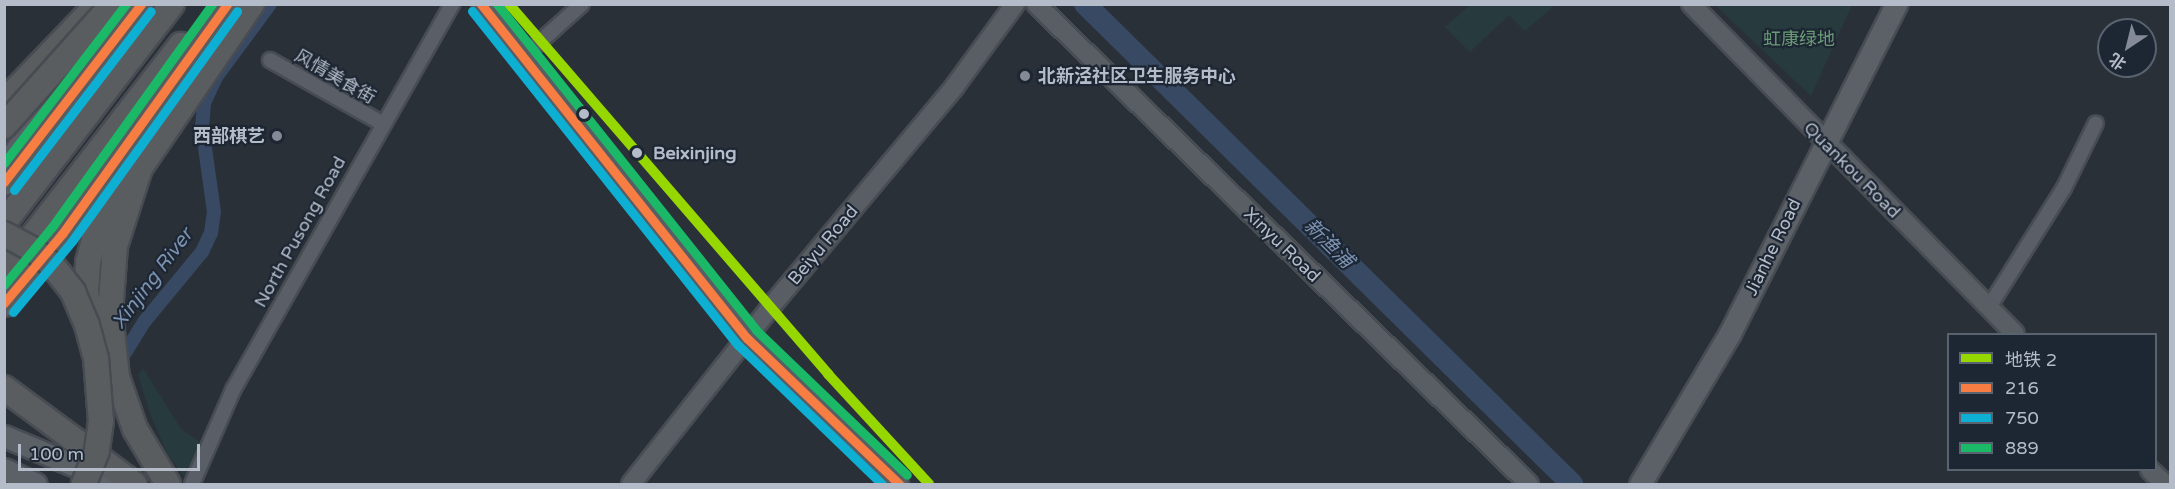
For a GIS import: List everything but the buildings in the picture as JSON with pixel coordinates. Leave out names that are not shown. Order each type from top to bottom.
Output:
[{"type":"highway","points":[[4,102],[98,4]]},
{"type":"highway","points":[[4,126],[113,4]]},
{"type":"highway","points":[[4,183],[141,4]]},
{"type":"highway","points":[[4,223],[172,4]]},
{"type":"highway","points":[[4,273],[212,4]]},
{"type":"highway","points":[[4,304],[62,234],[227,4]]},
{"type":"highway","points":[[84,484],[97,451],[101,421],[96,358],[86,291],[94,238],[124,181],[252,4]]},
{"type":"highway","points":[[161,132],[127,200],[115,246],[110,314],[117,376],[125,405],[135,429],[168,484]]},
{"type":"highway","points":[[4,234],[34,249],[74,292],[96,358]]},
{"type":"highway","points":[[4,388],[134,484]]},
{"type":"highway","points":[[4,404],[118,484]]},
{"type":"main road","name":"Jianhe Road","points":[[1640,484],[1730,333],[1896,4]]},
{"type":"main road","points":[[4,436],[118,484]]},
{"type":"main road","points":[[4,469],[36,484]]},
{"type":"street","points":[[4,162],[113,4]]},
{"type":"street","name":"North Pusong Road","points":[[192,484],[233,390],[452,4]]},
{"type":"street","points":[[481,4],[747,338],[899,484]]},
{"type":"street","points":[[523,57],[582,4]]},
{"type":"street","name":"Beiyu Road","points":[[631,484],[747,338],[954,86],[1015,4]]},
{"type":"street","name":"Xinyu Road","points":[[1036,4],[1528,484]]},
{"type":"street","name":"Quankou Road","points":[[1691,4],[1824,144],[2014,333]]},
{"type":"street","name":"风情美食街","points":[[270,60],[382,124]]},
{"type":"street","points":[[1989,307],[2064,188],[2096,123]]},
{"type":"street","points":[[2151,471],[2165,484]]},
{"type":"green space","points":[[1470,5],[1555,5],[1525,31],[1509,15],[1470,52],[1445,27]]},
{"type":"green space","name":"虹康绿地","points":[[1715,5],[1852,5],[1811,96]]},
{"type":"green space","points":[[143,368],[181,429],[201,443],[185,478],[167,453],[151,416],[138,375]]},
{"type":"waterway","name":"Xinjing River","points":[[118,364],[144,322],[202,252],[211,233],[214,212],[202,127],[204,103],[216,77],[270,4]]},
{"type":"waterway","name":"新渔浦","points":[[1085,4],[1572,484]]},
{"type":"metro line","name":"2","points":[[509,4],[828,374],[929,484]]},
{"type":"transit line","name":"889","points":[[4,163],[126,4]]},
{"type":"transit line","name":"216","points":[[4,182],[141,4]]},
{"type":"transit line","name":"889","points":[[4,285],[52,227],[212,4]]},
{"type":"transit line","name":"216","points":[[4,303],[62,234],[227,4]]},
{"type":"transit line","name":"216","points":[[481,4],[747,338],[899,484]]},
{"type":"transit line","name":"889","points":[[497,4],[756,330],[907,475]]},
{"type":"transit line","name":"750","points":[[14,190],[151,11]]},
{"type":"transit line","name":"750","points":[[13,312],[72,241],[237,11]]},
{"type":"transit line","name":"750","points":[[472,11],[738,345],[882,484]]},
{"type":"place","name":"北新泾社区卫生服务中心","points":[[1025,76]]},
{"type":"place","name":"西部棋艺","points":[[277,136]]},
{"type":"place","name":"Beixinjing","points":[[637,153]]}]
